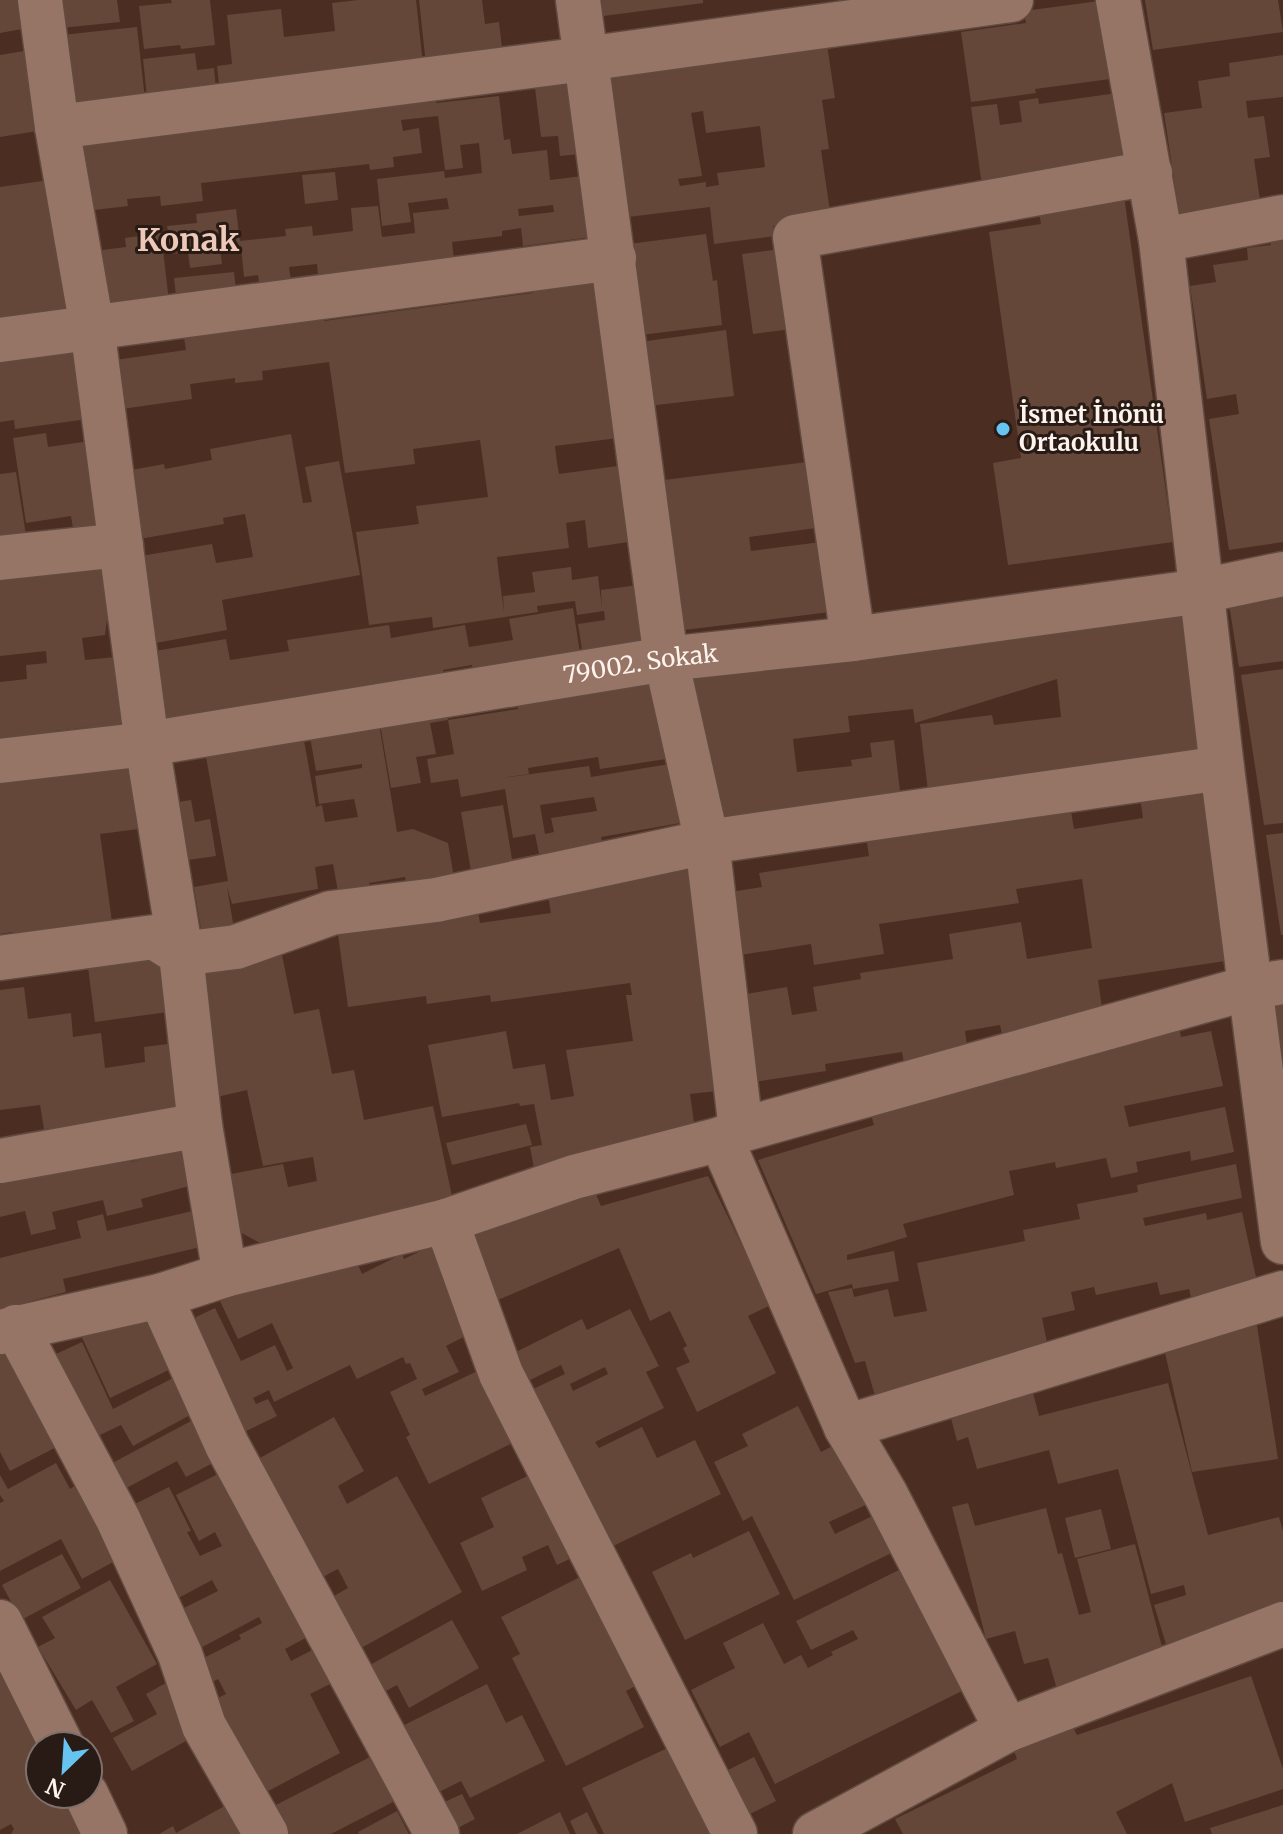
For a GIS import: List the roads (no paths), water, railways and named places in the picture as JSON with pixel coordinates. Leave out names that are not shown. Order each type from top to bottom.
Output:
[{"type":"street","points":[[40,0],[57,127],[92,327],[147,744],[181,954],[200,1125],[225,1275]]},
{"type":"street","points":[[578,0],[666,659],[707,842],[731,1135],[846,1427],[886,1495],[1007,1730]]},
{"type":"street","points":[[57,127],[1011,0]]},
{"type":"street","points":[[1118,0],[1161,240],[1222,768],[1268,984],[1283,1242]]},
{"type":"street","points":[[853,639],[795,237],[1150,173]]},
{"type":"street","points":[[1161,240],[1283,217]]},
{"type":"street","points":[[0,340],[614,258]]},
{"type":"street","points":[[0,558],[121,545]]},
{"type":"street","name":"79002. Sokak","points":[[0,761],[147,744],[666,659],[853,639],[1202,591],[1283,574]]},
{"type":"street","points":[[0,958],[154,937],[181,954],[236,947],[331,913],[436,900],[707,842],[1222,768]]},
{"type":"street","points":[[266,1834],[204,1726],[180,1654],[118,1519],[8,1329],[160,1296],[225,1275],[446,1221],[574,1177],[1268,984]]},
{"type":"street","points":[[0,1161],[200,1125]]},
{"type":"street","points":[[446,1221],[501,1374],[735,1834]]},
{"type":"street","points":[[846,1427],[1283,1293]]},
{"type":"street","points":[[160,1296],[227,1445],[437,1834]]},
{"type":"street","points":[[0,1622],[54,1730]]},
{"type":"street","points":[[815,1834],[1007,1730],[1283,1624]]},
{"type":"street","points":[[94,1810],[105,1834]]},
{"type":"place","name":"İsmet İnönü Ortaokulu","points":[[1003,429]]},
{"type":"district","name":"Konak","points":[[188,240]]}]
